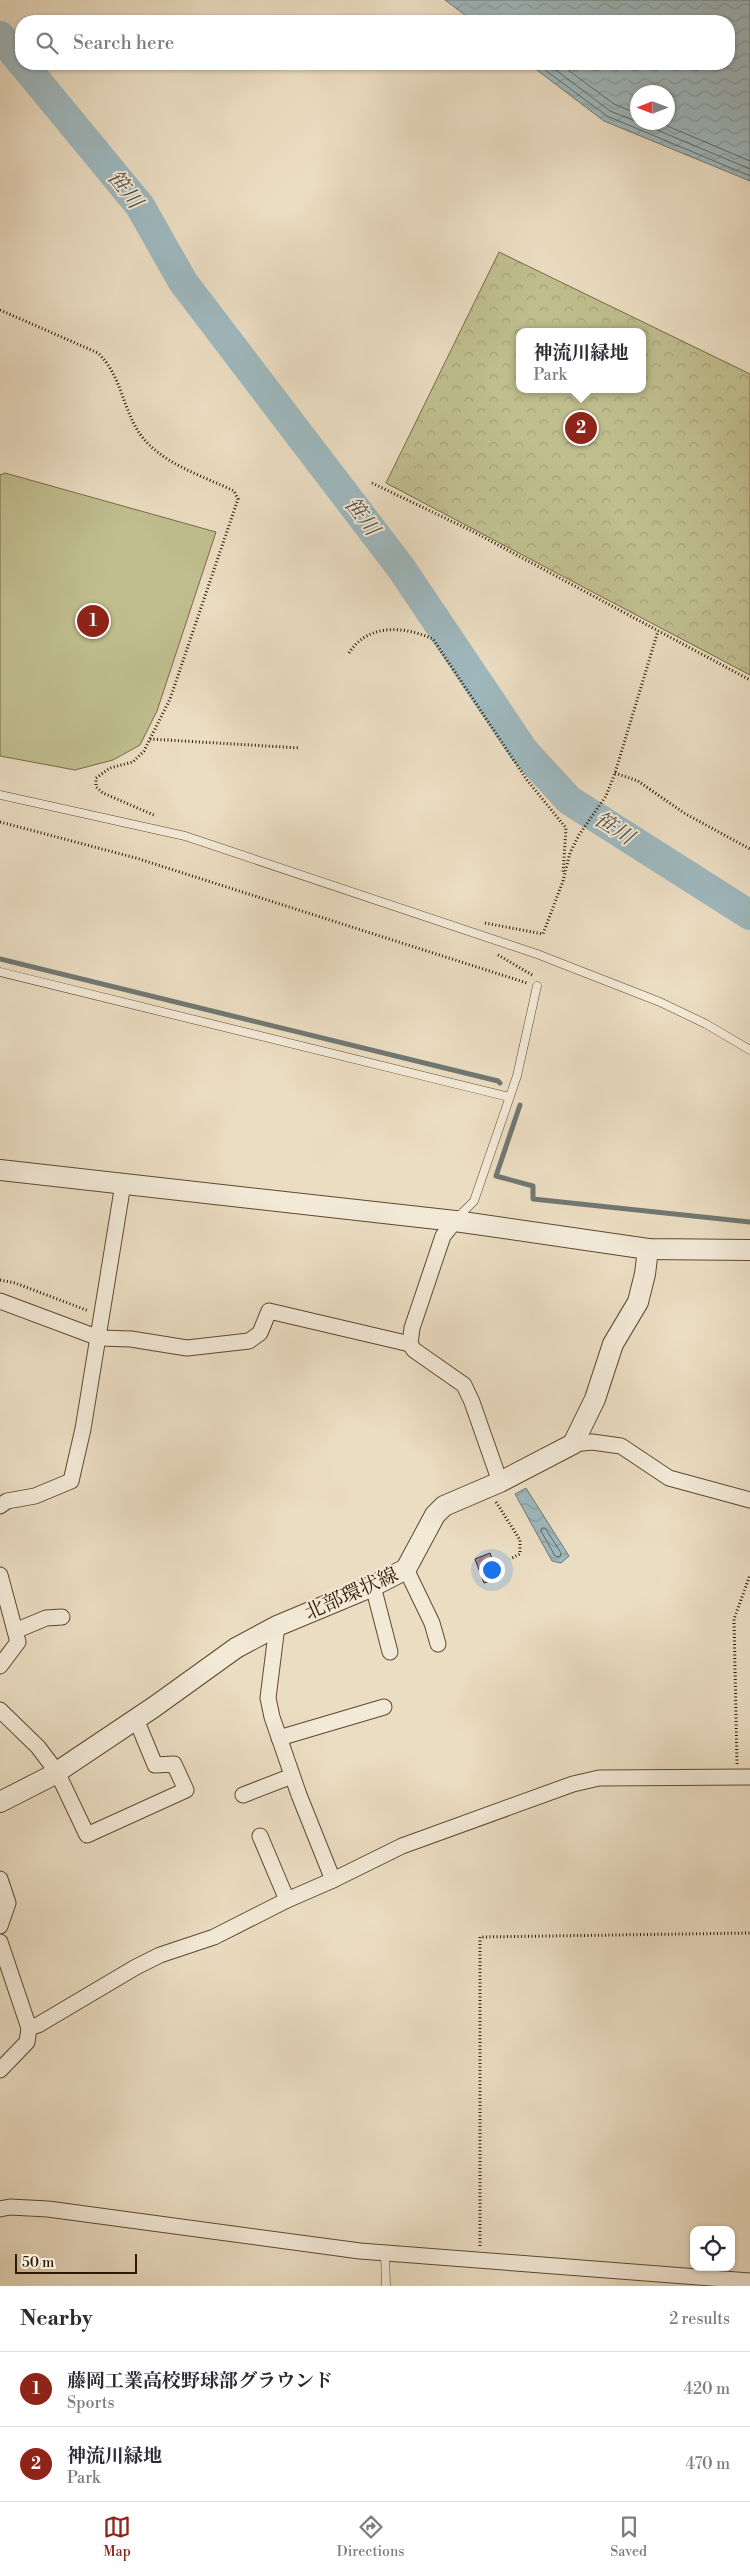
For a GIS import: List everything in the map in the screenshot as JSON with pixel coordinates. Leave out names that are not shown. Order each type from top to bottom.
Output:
[{"type":"street","points":[[0,1170],[455,1221],[648,1249],[750,1250]]},
{"type":"street","points":[[0,1506],[7,1501],[35,1496],[71,1481],[83,1429],[99,1338],[123,1184]]},
{"type":"street","points":[[455,1221],[443,1236],[412,1328],[410,1344],[414,1350],[464,1385],[472,1402],[500,1482]]},
{"type":"street","points":[[573,1444],[595,1399],[614,1344],[638,1302],[645,1274],[648,1249]]},
{"type":"street","points":[[0,1301],[99,1338],[131,1339],[187,1348],[249,1341],[260,1333],[269,1311],[410,1344]]},
{"type":"street","points":[[573,1444],[592,1442],[621,1446],[669,1478],[750,1500]]},
{"type":"street","name":"北部環状線","points":[[0,1802],[57,1772],[236,1648],[277,1626],[373,1586],[406,1569],[435,1515],[444,1506],[500,1482],[573,1444]]},
{"type":"street","points":[[406,1569],[432,1623],[438,1644]]},
{"type":"street","points":[[0,1575],[18,1642],[0,1666]]},
{"type":"street","points":[[373,1586],[390,1652]]},
{"type":"street","points":[[15,1631],[46,1618],[62,1617]]},
{"type":"street","points":[[277,1626],[268,1698],[292,1776],[333,1880]]},
{"type":"street","points":[[279,1738],[384,1707]]},
{"type":"street","points":[[0,1710],[38,1747],[57,1772],[87,1835],[186,1790],[174,1764],[155,1765],[136,1719]]},
{"type":"street","points":[[243,1795],[292,1776]]},
{"type":"street","points":[[29,2028],[38,2025],[136,1966],[160,1955],[214,1937],[402,1846],[573,1784],[599,1778],[744,1777]]},
{"type":"street","points":[[260,1836],[287,1900]]},
{"type":"street","points":[[0,1879],[8,1903],[0,1926]]},
{"type":"street","points":[[0,1942],[29,2028],[27,2042],[0,2070]]},
{"type":"street","points":[[0,2210],[10,2207],[48,2209],[296,2244],[385,2253],[750,2282]]},
{"type":"lane","points":[[0,795],[185,836],[528,951],[660,1002],[706,1024],[750,1050]]},
{"type":"lane","points":[[0,972],[509,1097]]},
{"type":"lane","points":[[455,1221],[474,1201],[525,1048],[537,986]]},
{"type":"lane","points":[[385,2253],[386,2286]]},
{"type":"path","points":[[0,310],[98,353],[111,365],[140,434],[159,455],[234,491],[238,499],[170,699],[144,751],[133,762],[100,773],[96,778],[96,787],[103,793],[164,820]]},
{"type":"path","points":[[372,483],[472,531],[750,680]]},
{"type":"path","points":[[349,653],[356,641],[368,633],[402,630],[419,633],[433,639],[527,780],[566,828],[563,881]]},
{"type":"path","points":[[480,922],[543,934],[563,881],[570,853],[579,835],[606,796],[615,773],[658,630]]},
{"type":"path","points":[[150,739],[300,748]]},
{"type":"path","points":[[615,773],[638,782],[684,812],[750,849]]},
{"type":"path","points":[[0,822],[136,858],[537,986]]},
{"type":"path","points":[[0,1280],[15,1283],[95,1314],[103,1314]]},
{"type":"path","points":[[507,1518],[520,1540],[520,1554],[510,1559]]},
{"type":"path","points":[[744,1777],[734,1619],[750,1575]]},
{"type":"path","points":[[480,2261],[480,1937],[750,1933]]},
{"type":"green space","points":[[499,252],[750,374],[750,675],[386,483]]},
{"type":"green space","points":[[5,473],[216,532],[157,711],[140,745],[113,760],[75,770],[0,756],[0,475]]},
{"type":"water","points":[[445,0],[750,0],[750,181],[604,121],[537,70],[735,70],[735,15],[465,15]]},
{"type":"water","points":[[526,1488],[569,1556],[561,1563],[552,1561],[515,1494]]},
{"type":"building","points":[[490,1553],[499,1578],[484,1583],[475,1559]]},
{"type":"waterway","name":"笹川","points":[[0,36],[15,55]]},
{"type":"waterway","name":"笹川","points":[[28,70],[140,206],[183,282],[401,568],[524,751],[569,800],[750,915]]},
{"type":"waterway","points":[[0,959],[500,1083]]},
{"type":"waterway","points":[[520,1105],[496,1176],[533,1186],[533,1199],[750,1222]]},
{"type":"place","name":"神流川緑地","points":[[581,428]]},
{"type":"place","name":"藤岡工業高校野球部グラウンド","points":[[93,621]]}]
